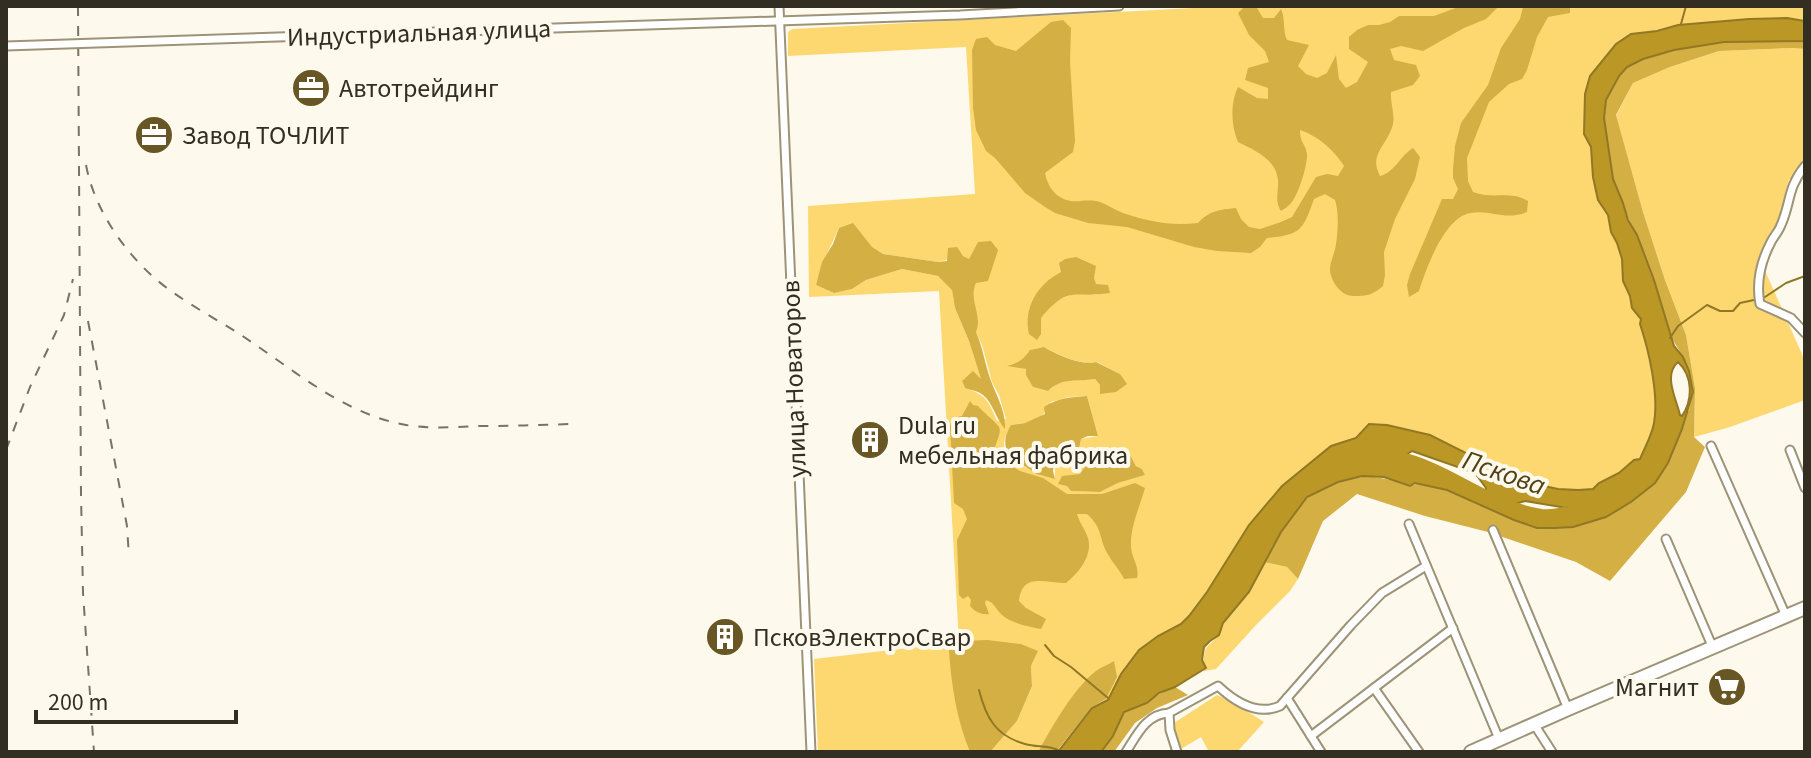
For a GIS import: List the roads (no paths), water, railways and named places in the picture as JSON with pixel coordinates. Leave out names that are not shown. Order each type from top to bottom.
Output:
[{"type":"main road","points":[[1471,752],[1496,744],[1568,709],[1805,608]]},
{"type":"street","name":"улица Новаторов","points":[[779,6],[811,752]]},
{"type":"street","name":"Индустриальная улица","points":[[6,46],[780,22],[1119,6]]},
{"type":"street","points":[[1805,166],[1793,185],[1781,226],[1770,244],[1758,282],[1760,304],[1791,318],[1805,333]]},
{"type":"street","points":[[1711,446],[1786,616]]},
{"type":"street","points":[[1790,450],[1805,488]]},
{"type":"street","points":[[1409,524],[1453,628],[1496,744]]},
{"type":"street","points":[[1493,530],[1568,709]]},
{"type":"street","points":[[1666,539],[1713,648]]},
{"type":"street","points":[[1126,752],[1142,727],[1156,715],[1169,713],[1218,686],[1247,706],[1273,709],[1280,706],[1382,593],[1426,566]]},
{"type":"street","points":[[1311,736],[1453,628]]},
{"type":"street","points":[[1374,688],[1419,752]]},
{"type":"street","points":[[1287,698],[1321,752]]},
{"type":"street","points":[[1169,713],[1170,730],[1177,752]]},
{"type":"street","points":[[1534,724],[1552,752]]},
{"type":"waterway","points":[[1681,24],[1686,6]]},
{"type":"waterway","points":[[1765,297],[1786,283],[1805,276]]},
{"type":"waterway","points":[[1670,338],[1678,326],[1707,305],[1720,311],[1733,311],[1740,303],[1754,300]]},
{"type":"waterway","name":"Пскова","points":[[1396,457],[1433,469],[1522,511],[1544,515],[1565,513]]},
{"type":"waterway","points":[[1045,645],[1054,656],[1108,698]]},
{"type":"waterway","points":[[979,690],[989,717],[1000,731],[1015,741],[1062,752]]},
{"type":"railway","points":[[78,6],[83,593],[94,752]]},
{"type":"railway","points":[[86,165],[106,219],[122,243],[152,276],[176,295],[340,401],[383,419],[415,426],[571,424]]},
{"type":"railway","points":[[6,450],[30,387],[64,315],[73,279]]},
{"type":"railway","points":[[88,321],[127,526],[129,557]]},
{"type":"place","name":"Автотрейдинг","points":[[311,88]]},
{"type":"place","name":"Завод ТОЧЛИТ","points":[[154,135]]},
{"type":"place","name":"Dula ru мебельная фабрика","points":[[870,440]]},
{"type":"place","name":"ПсковЭлектроСвар","points":[[725,637]]},
{"type":"place","name":"Магнит","points":[[1727,687]]}]
